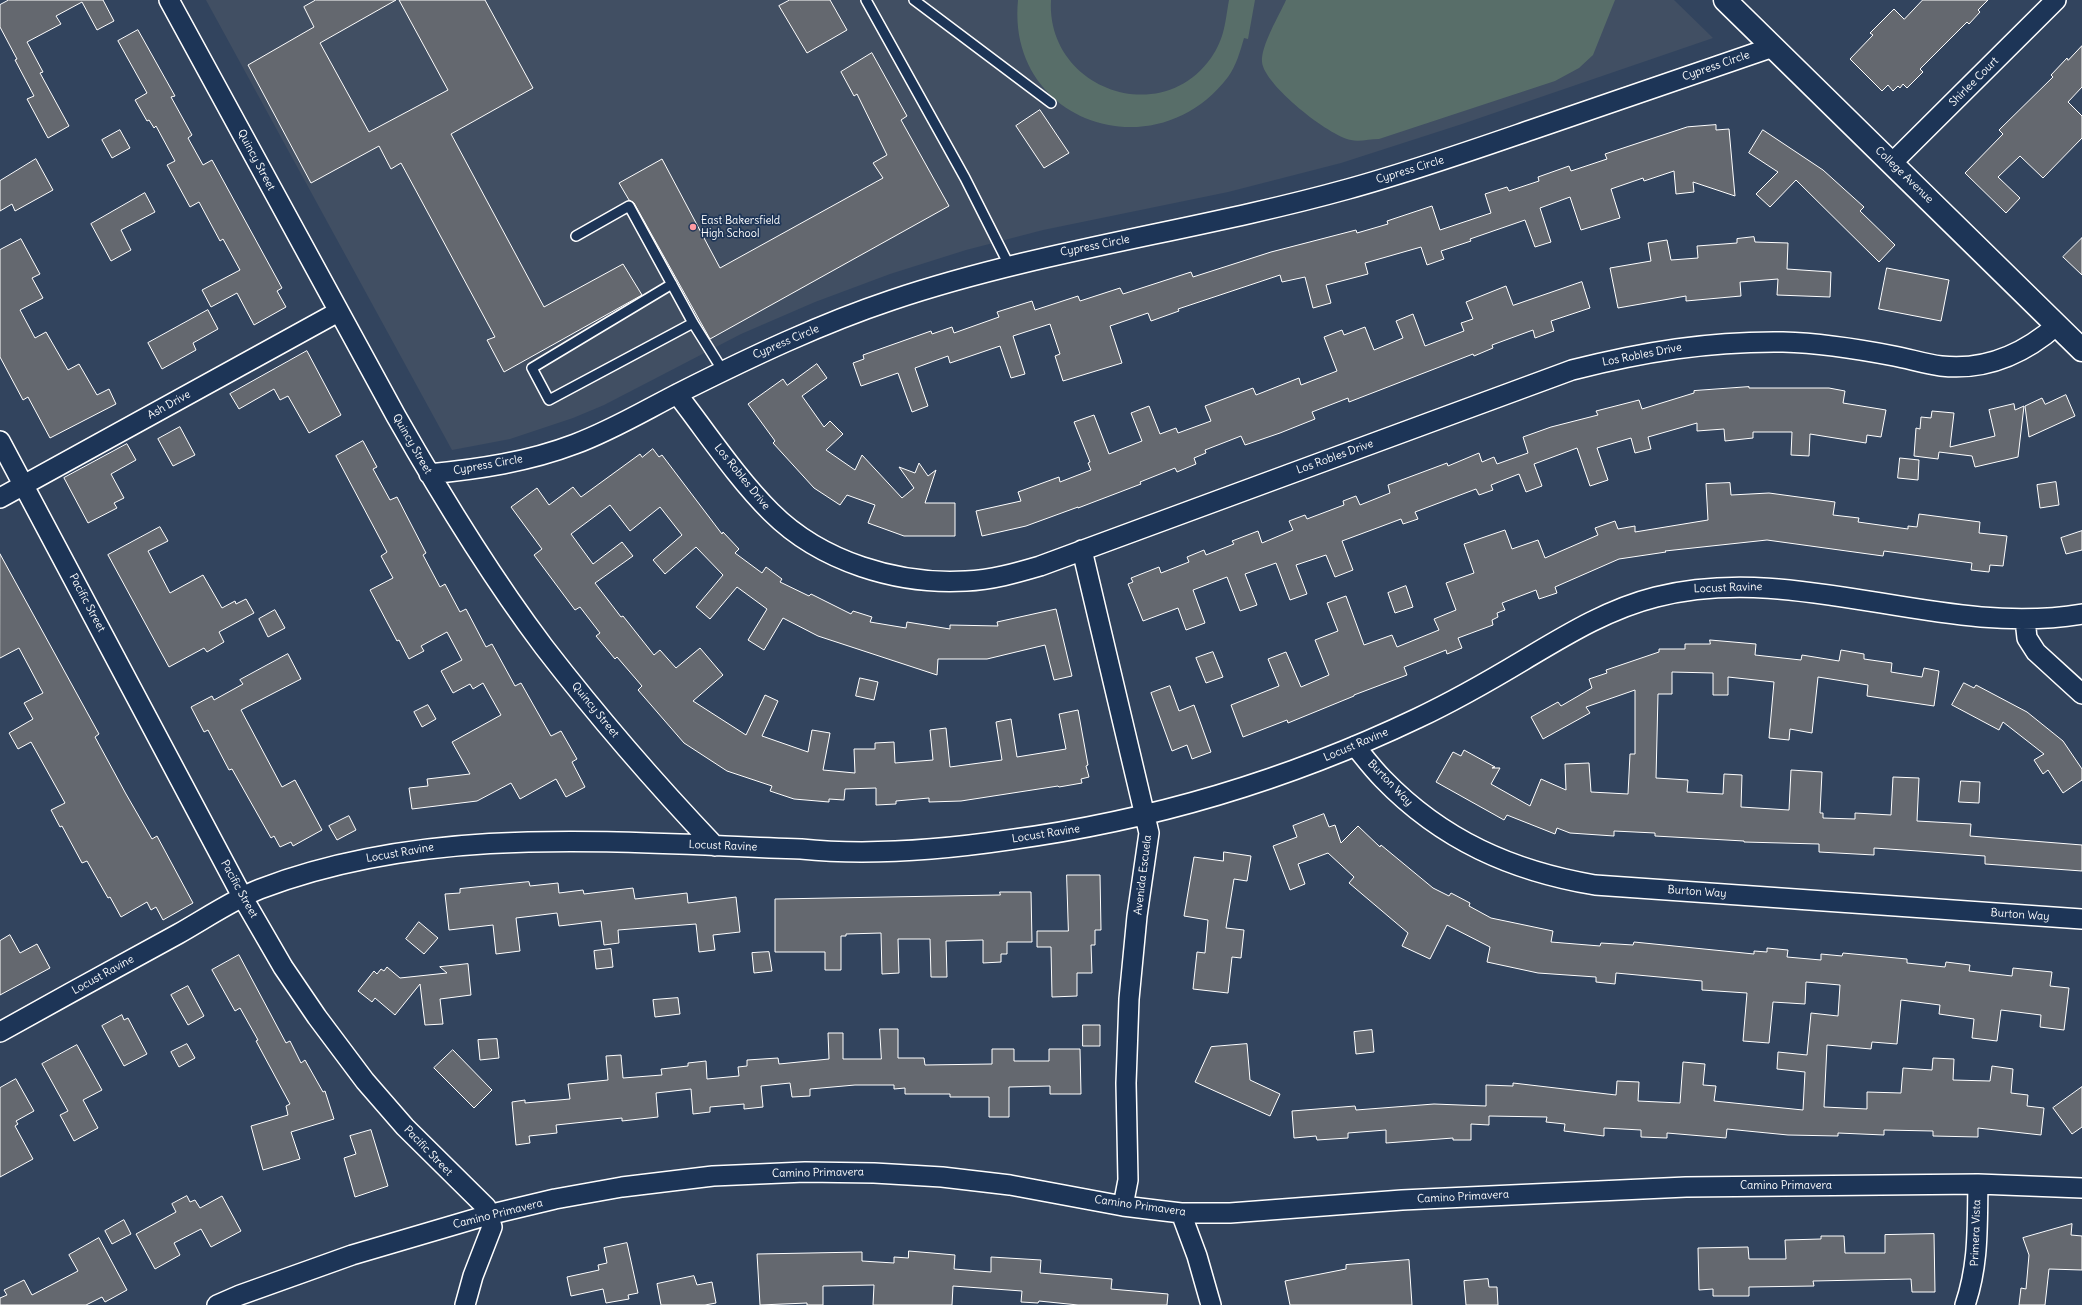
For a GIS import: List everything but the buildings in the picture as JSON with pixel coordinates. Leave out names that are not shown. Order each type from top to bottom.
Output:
[{"type":"street","name":"Quincy Street","points":[[169,0],[338,312],[429,474],[484,562],[544,646],[608,727],[676,805],[715,846]]},
{"type":"street","name":"College Avenue","points":[[1725,0],[2082,350]]},
{"type":"street","name":"Shirlee Court","points":[[1892,163],[2056,0]]},
{"type":"street","name":"Cypress Circle","points":[[429,474],[472,470],[517,461],[574,444],[622,423],[723,371],[818,328],[890,301],[964,277],[1009,265],[1234,218],[1349,189],[1424,166],[1773,47]]},
{"type":"street","name":"Ash Drive","points":[[0,498],[338,312]]},
{"type":"street","name":"Los Robles Drive","points":[[677,394],[751,491],[773,514],[798,534],[829,553],[863,567],[898,577],[930,581],[966,581],[1002,577],[1040,566],[1572,370],[1626,356],[1680,347],[1741,342],[1785,342],[1841,347],[1941,366],[1968,367],[1994,362],[2019,352],[2040,340],[2057,325]]},
{"type":"street","name":"Pacific Street","points":[[0,440],[243,898],[283,967],[313,1011],[365,1081],[404,1127],[486,1208],[488,1215]]},
{"type":"street","name":"Avenida Escuela","points":[[1082,550],[1149,833],[1137,916],[1129,999],[1126,1083],[1128,1180],[1123,1206]]},
{"type":"street","name":"Locust Ravine","points":[[0,1032],[258,890],[326,868],[381,856],[437,847],[493,842],[549,841],[801,849],[836,852],[898,851],[968,846],[1061,833],[1145,816],[1213,798],[1280,776],[1355,746],[1419,718],[1482,685],[1584,624],[1621,608],[1655,597],[1689,590],[1731,586],[1772,587],[1988,619],[2024,620],[2082,614]]},
{"type":"street","points":[[2024,620],[2027,638],[2036,652],[2082,694]]},
{"type":"street","name":"Burton Way","points":[[1355,746],[1388,784],[1414,808],[1448,833],[1484,853],[1518,867],[1559,879],[1595,885],[2082,919]]},
{"type":"street","name":"Camino Primavera","points":[[217,1305],[240,1295],[352,1255],[488,1215],[555,1199],[622,1187],[714,1176],[805,1172],[874,1173],[942,1177],[1048,1191],[1123,1206],[1181,1213],[1230,1213],[1402,1200],[1686,1187],[1978,1184],[2082,1188]]},
{"type":"street","name":"Primera Vista","points":[[1965,1305],[1972,1284],[1977,1257],[1978,1184]]},
{"type":"street","points":[[1181,1213],[1197,1256],[1211,1305]]},
{"type":"street","points":[[465,1305],[473,1276],[492,1227],[488,1215]]},
{"type":"lane","points":[[866,0],[965,178],[1009,265]]},
{"type":"lane","points":[[914,0],[1051,103]]},
{"type":"lane","points":[[576,236],[629,206],[693,323],[723,371]]},
{"type":"lane","points":[[672,284],[532,368],[550,400],[693,323]]},
{"type":"shaded area","name":"East Bakersfield High School","points":[[206,0],[1674,0],[1713,38],[1462,124],[1341,163],[1228,192],[1043,230],[966,250],[890,274],[815,302],[741,334],[604,405],[573,418],[510,439],[452,450]]},
{"type":"green space","points":[[1018,0],[1051,0],[1054,31],[1067,56],[1086,76],[1110,89],[1137,94],[1164,92],[1189,80],[1216,51],[1224,30],[1229,0],[1255,0],[1248,39],[1244,38],[1236,64],[1228,77],[1198,106],[1163,123],[1126,127],[1091,120],[1060,103],[1035,77],[1021,42]]},
{"type":"green space","points":[[1286,0],[1615,0],[1593,55],[1579,68],[1555,81],[1379,139],[1357,141],[1341,136],[1314,120],[1285,96],[1265,72],[1262,62],[1264,47]]},
{"type":"place","name":"East Bakersfield High School","points":[[693,227]]}]
